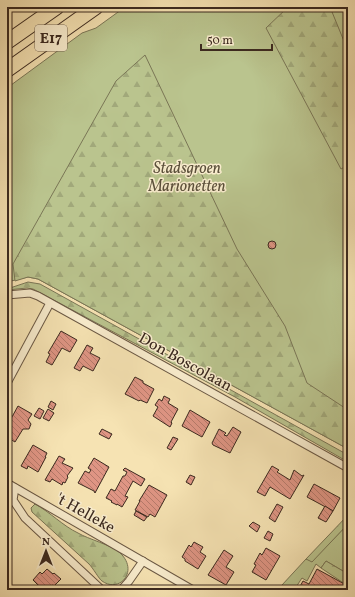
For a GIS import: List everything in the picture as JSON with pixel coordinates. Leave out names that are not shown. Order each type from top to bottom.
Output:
[{"type":"highway","name":"E17","points":[[7,42],[57,7]]},
{"type":"highway","name":"E17","points":[[7,70],[96,7]]},
{"type":"street","name":"Don Boscolaan","points":[[7,295],[30,294],[38,296],[348,468]]},
{"type":"street","points":[[7,383],[50,303]]},
{"type":"street","name":"'t Helleke","points":[[7,483],[194,590]]},
{"type":"street","points":[[15,488],[14,500],[25,518],[102,590]]},
{"type":"street","points":[[121,590],[143,561]]},
{"type":"green space","name":"Stadsgroen Marionetten","points":[[125,7],[348,7],[348,449],[38,279],[28,277],[7,282],[7,88],[82,33],[96,28]]},
{"type":"green space","points":[[288,7],[330,7],[348,51],[348,165],[341,169],[266,28]]},
{"type":"green space","points":[[145,55],[237,249],[285,326],[307,383],[348,410],[348,449],[38,279],[28,277],[15,281],[13,264],[116,81]]},
{"type":"green space","points":[[28,282],[40,284],[348,455],[348,462],[235,397],[33,289],[27,288],[7,290]]},
{"type":"green space","points":[[35,504],[72,530],[119,552],[125,559],[128,566],[128,573],[125,578],[121,582],[115,584],[109,584],[102,581],[89,564],[32,512],[31,508]]},
{"type":"green space","points":[[348,515],[348,524],[312,562],[306,559]]},
{"type":"green space","points":[[348,524],[348,574],[326,561],[321,568],[316,564],[307,581],[302,578],[294,590],[287,590],[282,585],[306,559],[312,561]]},
{"type":"green space","points":[[326,561],[348,574],[348,586],[321,568]]},
{"type":"building","points":[[272,241],[275,242],[275,248],[272,249],[269,248],[268,245],[269,242]]},
{"type":"building","points":[[61,331],[77,340],[70,352],[62,348],[52,365],[46,362],[50,354],[48,353]]},
{"type":"building","points":[[87,345],[93,348],[90,353],[100,358],[93,371],[83,366],[80,371],[74,368]]},
{"type":"building","points":[[135,377],[154,389],[147,403],[125,394]]},
{"type":"building","points":[[164,396],[170,399],[168,403],[178,409],[170,427],[153,416],[158,407],[155,405],[159,399],[162,401]]},
{"type":"building","points":[[51,401],[56,404],[53,410],[48,407]]},
{"type":"building","points":[[18,406],[32,414],[28,420],[31,424],[29,429],[23,429],[15,442],[7,437],[7,426]]},
{"type":"building","points":[[39,408],[44,411],[40,419],[34,416]]},
{"type":"building","points":[[48,409],[54,413],[49,421],[43,418]]},
{"type":"building","points":[[190,410],[210,422],[202,437],[182,426]]},
{"type":"building","points":[[233,427],[241,432],[230,453],[213,445],[212,443],[219,429],[226,433],[224,435],[227,436]]},
{"type":"building","points":[[102,429],[112,434],[109,439],[99,434]]},
{"type":"building","points":[[173,437],[178,439],[171,450],[167,448]]},
{"type":"building","points":[[33,445],[47,453],[38,472],[28,466],[27,469],[21,466]]},
{"type":"building","points":[[59,456],[65,459],[62,463],[73,468],[67,476],[68,477],[65,483],[63,482],[62,485],[52,479],[50,482],[45,480]]},
{"type":"building","points":[[94,458],[109,467],[95,493],[94,491],[78,483],[85,471],[89,473],[91,470],[88,468]]},
{"type":"building","points":[[272,466],[279,470],[277,472],[290,480],[294,470],[302,476],[304,475],[290,499],[270,487],[265,496],[257,492]]},
{"type":"building","points":[[125,468],[145,479],[141,486],[133,481],[125,496],[128,497],[122,507],[106,498],[111,489],[115,491],[123,476],[125,476],[127,472],[123,470]]},
{"type":"building","points":[[190,475],[195,477],[191,485],[186,482]]},
{"type":"building","points":[[314,484],[340,498],[333,511],[307,497]]},
{"type":"building","points":[[149,485],[167,495],[155,517],[150,514],[148,517],[135,510]]},
{"type":"building","points":[[277,504],[283,507],[275,522],[269,518]]},
{"type":"building","points":[[325,506],[333,511],[326,522],[318,518]]},
{"type":"building","points":[[136,511],[147,517],[144,521],[134,515]]},
{"type":"building","points":[[253,522],[260,526],[257,532],[249,526]]},
{"type":"building","points":[[268,531],[273,534],[270,541],[264,538]]},
{"type":"building","points":[[194,542],[203,547],[200,552],[206,556],[198,569],[185,561],[182,557],[189,545],[191,547]]},
{"type":"building","points":[[266,548],[280,556],[266,580],[252,572],[256,565],[254,564],[260,553],[262,555]]},
{"type":"building","points":[[224,550],[233,556],[226,567],[234,572],[226,585],[208,575]]},
{"type":"building","points":[[47,569],[61,579],[54,586],[52,585],[48,590],[41,590],[41,588],[33,580],[40,572],[42,574]]},
{"type":"building","points":[[317,569],[348,586],[346,589],[347,590],[298,590],[303,581],[309,584]]}]
